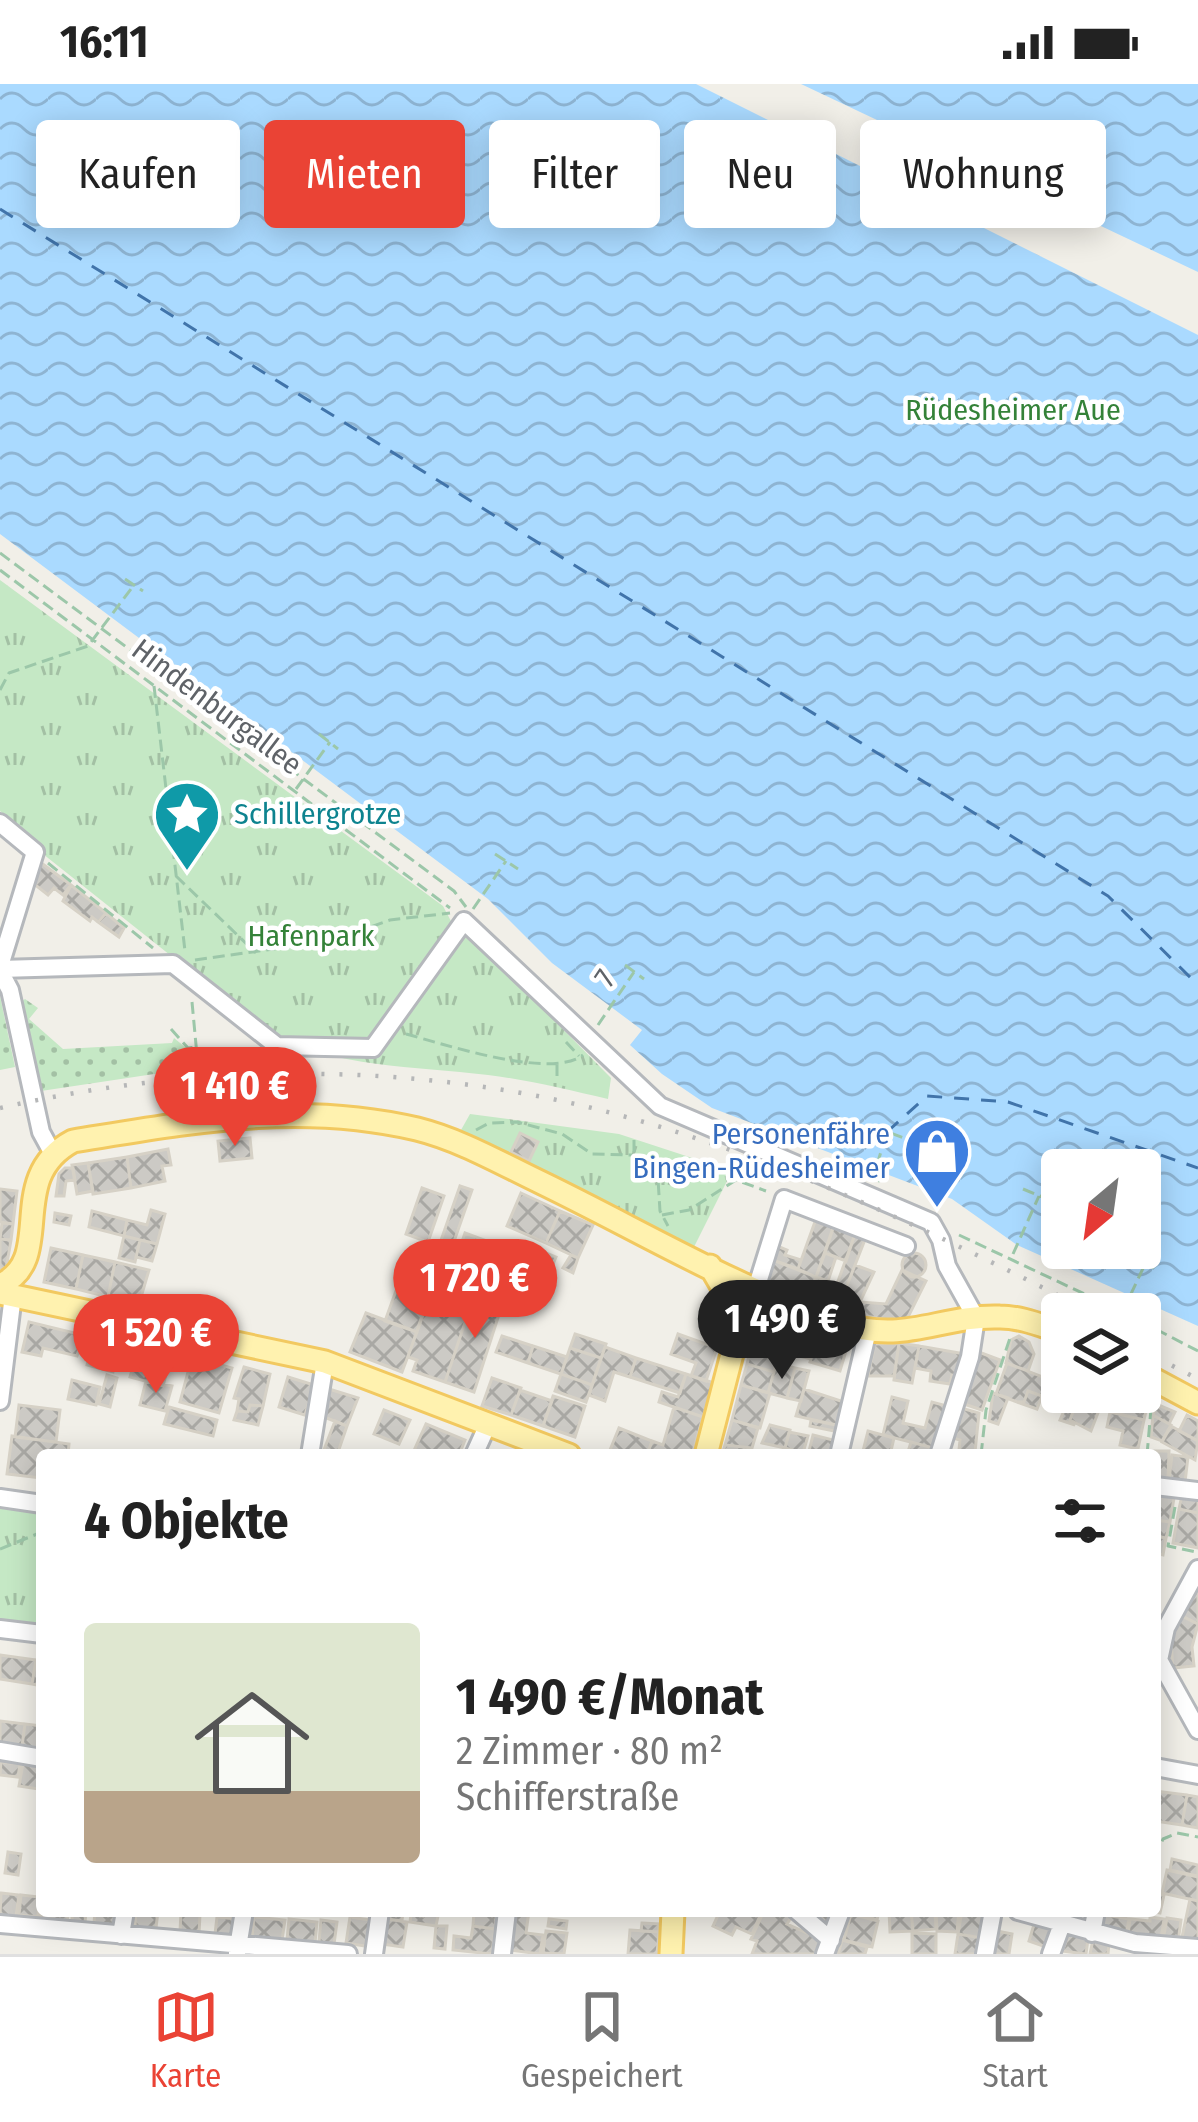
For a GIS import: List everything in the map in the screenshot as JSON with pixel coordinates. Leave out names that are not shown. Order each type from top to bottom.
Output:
[{"type":"main road","points":[[58,1305],[30,1283],[26,1261],[36,1181],[53,1154],[74,1141],[266,1113],[352,1118],[415,1129],[454,1142],[764,1293],[868,1330],[913,1332],[976,1318],[1016,1318],[1041,1326]]},
{"type":"main road","points":[[26,1261],[4,1291],[325,1362],[553,1449]]},
{"type":"main road","points":[[710,1266],[741,1319]]},
{"type":"main road","points":[[708,1449],[741,1319],[764,1293]]},
{"type":"main road","points":[[1161,1383],[1198,1402]]},
{"type":"main road","points":[[671,1954],[673,1917]]},
{"type":"street","points":[[0,823],[35,852],[0,969],[10,990],[40,1132],[53,1154]]},
{"type":"street","points":[[0,969],[173,964],[277,1046],[373,1048],[458,917],[660,1106],[931,1222],[941,1240],[946,1266],[976,1318],[970,1357],[941,1449]]},
{"type":"street","points":[[764,1293],[784,1199],[905,1246]]},
{"type":"street","points":[[0,1401],[4,1291]]},
{"type":"street","points":[[840,1449],[868,1330]]},
{"type":"street","points":[[311,1449],[325,1362]]},
{"type":"street","points":[[478,1449],[488,1424]]},
{"type":"street","points":[[1161,1486],[1198,1491]]},
{"type":"street","points":[[0,1498],[36,1503]]},
{"type":"street","points":[[1161,1647],[1198,1569]]},
{"type":"street","points":[[0,1629],[36,1633]]},
{"type":"street","points":[[1161,1669],[1198,1730]]},
{"type":"street","points":[[0,1751],[36,1757]]},
{"type":"street","points":[[1161,1768],[1198,1775]]},
{"type":"street","points":[[121,1935],[123,1917]]},
{"type":"street","points":[[238,1949],[243,1917]]},
{"type":"street","points":[[374,1954],[379,1917]]},
{"type":"street","points":[[502,1954],[506,1917]]},
{"type":"street","points":[[802,1917],[828,1947],[839,1917]]},
{"type":"street","points":[[985,1954],[992,1917]]},
{"type":"street","points":[[1038,1917],[1135,1943],[1198,1948]]},
{"type":"street","points":[[1092,1933],[1095,1917]]},
{"type":"street","points":[[0,1924],[238,1949],[348,1954]]},
{"type":"street","points":[[1051,1954],[1062,1924]]},
{"type":"path","points":[[0,562],[2,554],[454,890],[466,903],[458,917],[401,918],[345,936],[187,961],[154,685]]},
{"type":"path","name":"Hindenburgallee","points":[[0,570],[446,902],[458,917]]},
{"type":"path","points":[[125,579],[143,591]]},
{"type":"path","points":[[0,691],[1,680],[10,673],[94,641],[134,585]]},
{"type":"path","points":[[67,620],[76,609]]},
{"type":"path","points":[[319,734],[338,749]]},
{"type":"path","points":[[295,791],[330,742]]},
{"type":"path","points":[[35,852],[173,964]]},
{"type":"path","points":[[495,854],[518,869]]},
{"type":"path","points":[[484,895],[506,861]]},
{"type":"path","points":[[175,875],[256,953]]},
{"type":"path","points":[[625,965],[644,979]]},
{"type":"path","name":"7","points":[[610,1007],[634,972]]},
{"type":"path","points":[[189,976],[198,1066]]},
{"type":"path","points":[[170,1029],[188,1048],[197,1047]]},
{"type":"path","points":[[387,1030],[508,1060],[556,1062],[581,1057],[566,1042]]},
{"type":"path","points":[[556,1062],[557,1076]]},
{"type":"path","points":[[454,1142],[489,1123],[517,1122],[562,1134],[600,1156],[633,1155],[656,1175],[662,1215],[689,1210],[736,1180],[784,1199]]},
{"type":"path","points":[[874,1127],[904,1138]]},
{"type":"path","points":[[876,1168],[887,1132]]},
{"type":"path","points":[[633,1155],[634,1140]]},
{"type":"path","points":[[1011,1258],[1039,1196],[1024,1189]]},
{"type":"path","points":[[931,1222],[1084,1293]]},
{"type":"path","points":[[982,1449],[986,1410],[1016,1318]]},
{"type":"path","points":[[1161,1332],[1198,1351]]},
{"type":"path","points":[[1148,1449],[1151,1413]]},
{"type":"path","points":[[1179,1487],[1168,1546],[1198,1552]]},
{"type":"path","points":[[0,1549],[36,1534]]},
{"type":"path","points":[[1161,1844],[1177,1833],[1198,1837]]},
{"type":"green space","name":"Hafenpark","points":[[0,580],[443,906],[452,923],[477,942],[611,1078],[608,1099],[503,1077],[348,1059],[268,1033],[43,854],[0,811]]},
{"type":"green space","points":[[0,996],[15,1067],[0,1070]]},
{"type":"green space","points":[[25,999],[38,1008],[29,1019],[63,1049],[172,1043],[174,1038],[191,1052],[194,1068],[41,1091],[21,1002]]},
{"type":"green space","points":[[470,1114],[619,1134],[732,1171],[692,1251],[461,1130]]},
{"type":"green space","points":[[0,1505],[36,1510],[36,1627],[0,1622]]},
{"type":"water","points":[[0,84],[696,84],[768,120],[684,120],[684,228],[836,228],[836,154],[860,166],[860,228],[984,228],[1198,335],[1198,1326],[1161,1309],[1161,1293],[1124,1293],[1071,1269],[1161,1269],[1161,1149],[1041,1149],[1041,1256],[1017,1245],[952,1199],[712,1108],[630,1045],[642,1030],[552,963],[488,899],[0,534]]},
{"type":"water","points":[[801,84],[1198,84],[1198,272],[1105,228],[1106,120],[877,120]]},
{"type":"building","points":[[40,862],[71,885],[63,895],[54,888],[48,895],[34,884]]},
{"type":"building","points":[[71,885],[106,913],[98,922],[63,901]]},
{"type":"building","points":[[106,913],[124,928],[119,937],[98,922]]},
{"type":"building","points":[[520,1133],[538,1142],[529,1161],[511,1152]]},
{"type":"building","points":[[250,1138],[252,1158],[220,1161],[218,1141]]},
{"type":"building","points":[[168,1149],[171,1165],[162,1166],[165,1181],[131,1188],[127,1157]]},
{"type":"building","points":[[127,1157],[131,1188],[93,1194],[88,1163]]},
{"type":"building","points":[[88,1163],[93,1191],[77,1194],[72,1165]]},
{"type":"building","points":[[73,1168],[75,1180],[66,1181],[64,1196],[56,1196],[59,1174]]},
{"type":"building","points":[[460,1186],[472,1190],[451,1250],[439,1246]]},
{"type":"building","points":[[422,1188],[444,1196],[428,1242],[406,1234]]},
{"type":"building","points":[[0,1189],[17,1191],[13,1224],[0,1222]]},
{"type":"building","points":[[521,1193],[560,1211],[546,1243],[507,1226]]},
{"type":"building","points":[[151,1210],[165,1214],[157,1244],[124,1236],[127,1220],[147,1225]]},
{"type":"building","points":[[92,1211],[127,1220],[124,1236],[89,1227]]},
{"type":"building","points":[[560,1211],[593,1225],[578,1258],[546,1243]]},
{"type":"building","points":[[55,1213],[71,1216],[69,1225],[54,1222]]},
{"type":"building","points":[[816,1219],[834,1225],[816,1277],[798,1269]]},
{"type":"building","points":[[2,1223],[13,1224],[11,1240],[0,1239]]},
{"type":"building","points":[[834,1225],[855,1234],[846,1261],[825,1253]]},
{"type":"building","points":[[465,1233],[500,1246],[492,1268],[457,1256]]},
{"type":"building","points":[[855,1234],[866,1237],[846,1288],[837,1284]]},
{"type":"building","points":[[124,1236],[140,1240],[135,1262],[119,1258]]},
{"type":"building","points":[[0,1239],[11,1240],[6,1269],[0,1268]]},
{"type":"building","points":[[140,1240],[157,1244],[152,1261],[136,1257]]},
{"type":"building","points":[[777,1246],[787,1250],[785,1255],[801,1260],[798,1269],[773,1260]]},
{"type":"building","points":[[51,1248],[83,1255],[76,1289],[44,1282]]},
{"type":"building","points":[[499,1250],[537,1260],[529,1278],[493,1265]]},
{"type":"building","points":[[444,1251],[484,1266],[445,1382],[413,1371],[417,1360],[408,1357]]},
{"type":"building","points":[[541,1251],[556,1257],[545,1283],[529,1278]]},
{"type":"building","points":[[825,1253],[836,1257],[828,1281],[816,1277]]},
{"type":"building","points":[[914,1253],[926,1265],[914,1277],[902,1265]]},
{"type":"building","points":[[83,1255],[115,1262],[108,1297],[76,1289]]},
{"type":"building","points":[[571,1255],[578,1258],[573,1273],[563,1268]]},
{"type":"building","points":[[773,1260],[816,1277],[807,1300],[767,1285]]},
{"type":"building","points":[[115,1262],[149,1270],[139,1304],[108,1297]]},
{"type":"building","points":[[405,1265],[427,1272],[422,1285],[401,1277]]},
{"type":"building","points":[[855,1265],[874,1272],[860,1302],[886,1304],[902,1270],[926,1281],[905,1323],[837,1311]]},
{"type":"building","points":[[401,1277],[432,1289],[417,1332],[385,1321]]},
{"type":"building","points":[[816,1277],[846,1288],[837,1311],[807,1300]]},
{"type":"building","points":[[476,1290],[504,1299],[474,1392],[445,1382]]},
{"type":"building","points":[[366,1313],[417,1332],[402,1372],[350,1352]]},
{"type":"building","points":[[759,1317],[796,1325],[790,1344],[782,1342],[774,1372],[747,1364]]},
{"type":"building","points":[[29,1322],[83,1335],[77,1356],[43,1348],[41,1356],[22,1352]]},
{"type":"building","points":[[796,1325],[819,1332],[811,1359],[787,1353]]},
{"type":"building","points":[[819,1332],[849,1341],[840,1371],[810,1362]]},
{"type":"building","points":[[95,1334],[121,1342],[113,1372],[87,1365]]},
{"type":"building","points":[[575,1334],[606,1344],[601,1358],[570,1348]]},
{"type":"building","points":[[678,1334],[717,1348],[706,1381],[691,1376],[696,1363],[671,1354]]},
{"type":"building","points":[[502,1336],[533,1346],[528,1363],[496,1352]]},
{"type":"building","points":[[1019,1336],[1029,1342],[1034,1354],[1028,1371],[1006,1363],[1011,1340]]},
{"type":"building","points":[[782,1342],[790,1344],[783,1370],[775,1368]]},
{"type":"building","points":[[140,1343],[172,1352],[163,1386],[130,1377]]},
{"type":"building","points":[[899,1343],[919,1346],[912,1383],[894,1380]]},
{"type":"building","points":[[899,1343],[894,1376],[868,1376],[875,1344]]},
{"type":"building","points":[[533,1346],[567,1357],[561,1374],[528,1363]]},
{"type":"building","points":[[919,1346],[965,1354],[962,1376],[952,1375],[950,1384],[930,1381],[931,1371],[915,1368]]},
{"type":"building","points":[[605,1347],[636,1358],[630,1377],[614,1372],[605,1401],[589,1395]]},
{"type":"building","points":[[570,1348],[601,1358],[592,1385],[561,1374]]},
{"type":"building","points":[[976,1351],[1000,1360],[982,1410],[958,1402]]},
{"type":"building","points":[[192,1357],[232,1368],[219,1413],[180,1402]]},
{"type":"building","points":[[636,1358],[686,1374],[680,1393],[630,1377]]},
{"type":"building","points":[[1007,1363],[1041,1376],[1041,1396],[1028,1391],[1024,1402],[1017,1402],[996,1394]]},
{"type":"building","points":[[747,1364],[774,1372],[768,1393],[741,1385]]},
{"type":"building","points":[[784,1365],[795,1368],[787,1398],[768,1393],[775,1368],[783,1370]]},
{"type":"building","points":[[244,1367],[270,1374],[263,1406],[250,1405],[248,1412],[237,1411],[239,1399],[234,1398]]},
{"type":"building","points":[[795,1368],[809,1371],[801,1401],[787,1398]]},
{"type":"building","points":[[561,1374],[592,1385],[586,1402],[555,1391]]},
{"type":"building","points":[[686,1374],[714,1383],[703,1417],[659,1402],[662,1392],[678,1397]]},
{"type":"building","points":[[107,1375],[117,1378],[110,1407],[99,1404]]},
{"type":"building","points":[[288,1377],[314,1385],[305,1415],[279,1407]]},
{"type":"building","points":[[492,1378],[521,1388],[511,1415],[482,1406]]},
{"type":"building","points":[[72,1380],[100,1387],[96,1405],[68,1399]]},
{"type":"building","points":[[146,1381],[172,1386],[165,1411],[140,1405]]},
{"type":"building","points":[[741,1385],[770,1393],[760,1428],[732,1420]]},
{"type":"building","points":[[329,1389],[358,1398],[347,1426],[324,1417]]},
{"type":"building","points":[[804,1389],[847,1403],[841,1426],[796,1416]]},
{"type":"building","points":[[520,1390],[552,1401],[543,1426],[511,1415]]},
{"type":"building","points":[[1028,1391],[1041,1396],[1037,1409],[1017,1402],[1024,1402]]},
{"type":"building","points":[[993,1393],[1008,1398],[998,1424],[989,1421]]},
{"type":"building","points":[[553,1396],[585,1406],[575,1437],[543,1426]]},
{"type":"building","points":[[892,1397],[908,1401],[903,1423],[925,1428],[932,1402],[947,1406],[937,1449],[883,1435]]},
{"type":"building","points":[[19,1405],[60,1410],[56,1442],[15,1437]]},
{"type":"building","points":[[250,1405],[263,1406],[258,1425],[234,1420],[237,1411],[248,1412]]},
{"type":"building","points":[[954,1406],[979,1413],[975,1449],[959,1449],[960,1440],[946,1436]]},
{"type":"building","points":[[1161,1406],[1175,1412],[1169,1424],[1153,1415],[1161,1413]]},
{"type":"building","points":[[169,1407],[217,1420],[213,1436],[164,1424]]},
{"type":"building","points":[[674,1407],[703,1417],[694,1449],[649,1449],[652,1441],[663,1445]]},
{"type":"building","points":[[384,1410],[410,1420],[399,1444],[374,1434]]},
{"type":"building","points":[[1063,1413],[1073,1413],[1070,1420],[1075,1425],[1060,1420]]},
{"type":"building","points":[[1073,1413],[1098,1413],[1091,1431],[1070,1420]]},
{"type":"building","points":[[1110,1413],[1144,1420],[1138,1449],[1120,1445],[1123,1431],[1107,1427]]},
{"type":"building","points":[[1115,1413],[1146,1413],[1144,1420]]},
{"type":"building","points":[[1153,1415],[1171,1425],[1162,1441],[1151,1437]]},
{"type":"building","points":[[1187,1415],[1198,1421],[1198,1441],[1179,1431]]},
{"type":"building","points":[[732,1420],[758,1428],[752,1448],[725,1445]]},
{"type":"building","points":[[811,1420],[841,1426],[839,1432],[810,1426]]},
{"type":"building","points":[[335,1421],[347,1426],[339,1449],[324,1449]]},
{"type":"building","points":[[426,1424],[465,1440],[461,1449],[415,1449]]},
{"type":"building","points":[[770,1425],[790,1430],[785,1448],[762,1443]]},
{"type":"building","points":[[1171,1426],[1198,1441],[1195,1460],[1162,1442]]},
{"type":"building","points":[[619,1428],[652,1441],[649,1449],[610,1449]]},
{"type":"building","points":[[868,1431],[894,1438],[891,1449],[864,1449]]},
{"type":"building","points":[[789,1432],[808,1436],[804,1449],[785,1448]]},
{"type":"building","points":[[813,1435],[837,1441],[835,1449],[810,1449]]},
{"type":"building","points":[[12,1436],[69,1444],[69,1449],[36,1449],[36,1477],[7,1474]]},
{"type":"building","points":[[911,1442],[937,1449],[909,1449]]},
{"type":"building","points":[[1161,1451],[1169,1451],[1168,1478],[1161,1477]]},
{"type":"building","points":[[1172,1455],[1188,1457],[1185,1482],[1169,1480]]},
{"type":"building","points":[[1161,1492],[1175,1492],[1170,1522],[1161,1521]]},
{"type":"building","points":[[1182,1495],[1198,1498],[1198,1513],[1179,1509]]},
{"type":"building","points":[[1179,1509],[1198,1513],[1198,1548],[1173,1543]]},
{"type":"building","points":[[1161,1521],[1170,1522],[1166,1538],[1161,1537]]},
{"type":"building","points":[[1198,1585],[1198,1624],[1182,1616]]},
{"type":"building","points":[[1182,1616],[1198,1624],[1192,1647],[1194,1666],[1173,1668],[1171,1641]]},
{"type":"building","points":[[0,1655],[36,1660],[32,1684],[0,1679]]},
{"type":"building","points":[[0,1721],[25,1724],[22,1746],[0,1743]]},
{"type":"building","points":[[25,1724],[36,1725],[36,1749],[22,1746]]},
{"type":"building","points":[[1,1762],[20,1764],[18,1777],[0,1775]]},
{"type":"building","points":[[23,1764],[36,1766],[36,1789],[19,1786]]},
{"type":"building","points":[[1161,1792],[1187,1795],[1182,1825],[1161,1822]]},
{"type":"building","points":[[1187,1795],[1198,1797],[1198,1828],[1182,1825]]},
{"type":"building","points":[[8,1852],[21,1854],[18,1875],[5,1873]]},
{"type":"building","points":[[1172,1859],[1198,1865],[1198,1876],[1170,1870]]},
{"type":"building","points":[[1167,1870],[1198,1877],[1198,1901],[1162,1893]]},
{"type":"building","points":[[1,1893],[19,1895],[16,1916],[0,1915]]},
{"type":"building","points":[[21,1895],[36,1897],[36,1917],[19,1915]]},
{"type":"building","points":[[1190,1899],[1198,1901],[1198,1945],[1181,1942]]},
{"type":"building","points":[[94,1917],[117,1917],[116,1925],[94,1923]]},
{"type":"building","points":[[136,1917],[157,1917],[156,1928],[135,1926]]},
{"type":"building","points":[[181,1917],[200,1917],[199,1934],[180,1932]]},
{"type":"building","points":[[217,1917],[237,1919],[235,1937],[215,1934]]},
{"type":"building","points":[[254,1917],[285,1920],[282,1940],[252,1937]]},
{"type":"building","points":[[350,1917],[370,1920],[365,1946],[346,1943]]},
{"type":"building","points":[[411,1917],[438,1917],[436,1926],[410,1922]]},
{"type":"building","points":[[474,1917],[496,1917],[495,1929],[473,1926]]},
{"type":"building","points":[[514,1917],[528,1917],[526,1933],[543,1935],[540,1954],[510,1950]]},
{"type":"building","points":[[717,1917],[759,1917],[752,1934],[736,1927],[732,1935],[713,1926]]},
{"type":"building","points":[[761,1917],[791,1917],[787,1924],[827,1942],[821,1954],[752,1954],[757,1941],[751,1939]]},
{"type":"building","points":[[809,1917],[837,1917],[834,1926]]},
{"type":"building","points":[[850,1917],[878,1921],[872,1947],[844,1940]]},
{"type":"building","points":[[889,1917],[912,1917],[913,1931],[890,1932]]},
{"type":"building","points":[[912,1917],[935,1917],[936,1929],[913,1931]]},
{"type":"building","points":[[936,1917],[958,1917],[957,1932],[937,1931]]},
{"type":"building","points":[[961,1917],[986,1917],[982,1938],[958,1934]]},
{"type":"building","points":[[1099,1917],[1129,1919],[1126,1935],[1097,1928]]},
{"type":"building","points":[[1150,1917],[1164,1919],[1161,1939],[1128,1934],[1130,1919],[1150,1921]]},
{"type":"building","points":[[1167,1918],[1181,1920],[1178,1942],[1163,1940]]},
{"type":"building","points":[[289,1919],[317,1922],[315,1943],[287,1940]]},
{"type":"building","points":[[386,1919],[407,1922],[403,1947],[382,1944]]},
{"type":"building","points":[[549,1919],[567,1921],[566,1929],[548,1926]]},
{"type":"building","points":[[321,1920],[337,1922],[334,1944],[319,1942]]},
{"type":"building","points":[[1035,1921],[1056,1927],[1049,1948],[1029,1941]]},
{"type":"building","points":[[642,1923],[659,1924],[659,1932],[641,1931]]},
{"type":"building","points":[[436,1926],[447,1926],[445,1949],[434,1948]]},
{"type":"building","points":[[473,1926],[495,1929],[492,1954],[453,1950],[454,1936],[471,1938]]},
{"type":"building","points":[[630,1930],[659,1932],[657,1954],[628,1954]]},
{"type":"building","points":[[992,1930],[1012,1934],[1009,1954],[987,1954]]},
{"type":"building","points":[[546,1931],[567,1933],[564,1954],[543,1953]]},
{"type":"building","points":[[912,1933],[936,1934],[936,1954],[912,1954]]},
{"type":"building","points":[[1070,1933],[1088,1939],[1086,1954],[1062,1951]]},
{"type":"building","points":[[958,1934],[982,1938],[980,1954],[955,1954]]},
{"type":"building","points":[[842,1940],[867,1947],[865,1954],[838,1954]]},
{"type":"building","points":[[1093,1940],[1109,1942],[1108,1954],[1090,1954]]},
{"type":"ferry route","points":[[0,209],[1108,896],[1198,985]]},
{"type":"ferry route","points":[[887,1132],[927,1096],[1008,1102],[1198,1168]]},
{"type":"railway","points":[[0,1108],[73,1093],[220,1076],[369,1076],[516,1092],[588,1107],[719,1146],[847,1196],[1053,1293]]},
{"type":"railway","points":[[1161,1360],[1198,1379]]},
{"type":"place","name":"Schillergrotze","points":[[187,873]]},
{"type":"place","name":"Personenfähre Bingen-Rüdesheimer","points":[[937,1210]]},
{"type":"park label","name":"Rüdesheimer Aue","points":[[1013,410]]}]
